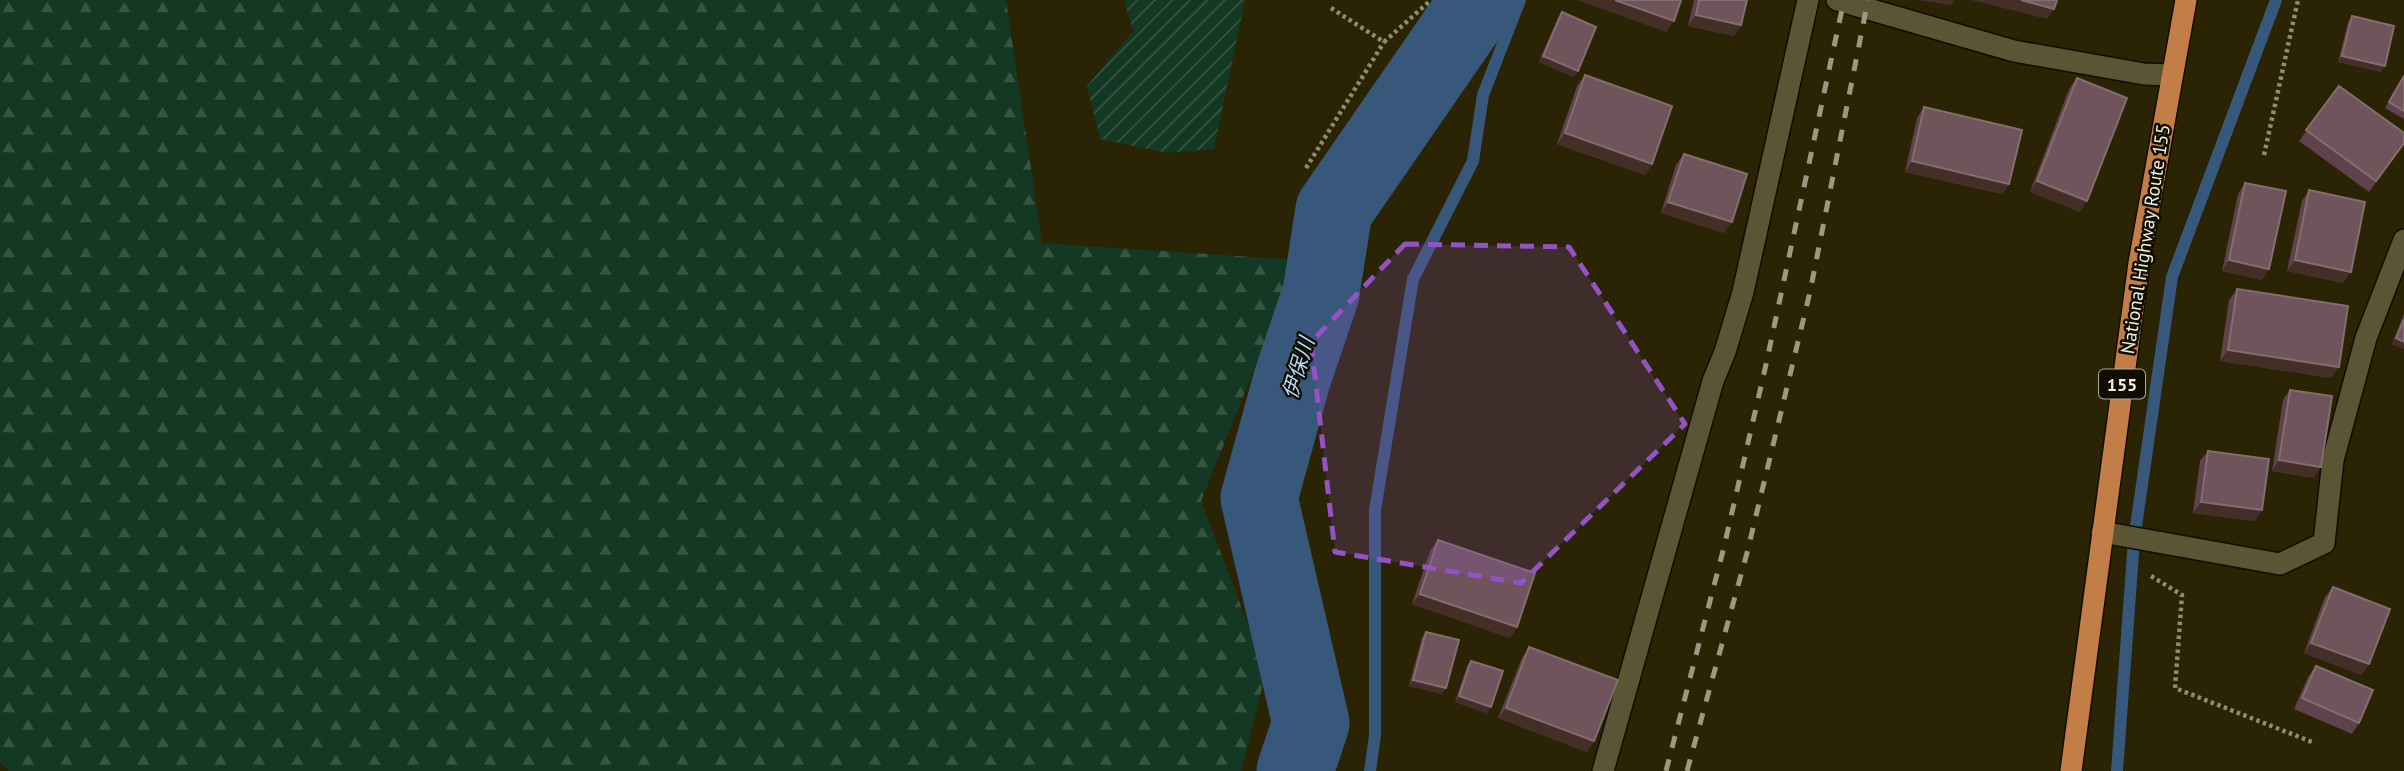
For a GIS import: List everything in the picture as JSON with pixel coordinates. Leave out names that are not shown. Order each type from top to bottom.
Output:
[{"type":"highway","name":"National Highway Route 155","points":[[2071,771],[2138,264],[2186,0]]},
{"type":"street","points":[[1602,771],[1713,381],[1725,352],[1743,292],[1808,0]]},
{"type":"street","points":[[1837,0],[2014,51],[2144,74],[2172,75]]},
{"type":"street","points":[[2102,532],[2280,564],[2325,543],[2333,460],[2366,338],[2404,240]]},
{"type":"path","points":[[1306,168],[1384,42],[1431,0]]},
{"type":"path","points":[[2264,155],[2298,0]]},
{"type":"path","points":[[1331,8],[1384,42]]},
{"type":"path","points":[[2097,562],[2133,566],[2182,595],[2175,688],[2312,743]]},
{"type":"highlighted area","points":[[1405,244],[1569,247],[1685,424],[1521,583],[1335,552],[1311,342]]},
{"type":"green space","points":[[0,0],[1006,0],[1042,243],[1298,260],[1201,501],[1266,672],[1241,771],[9,771],[0,762]]},
{"type":"green space","points":[[1124,0],[1245,0],[1214,149],[1167,153],[1100,139],[1087,86],[1133,31]]},
{"type":"building","points":[[1615,0],[1681,0],[1674,21]]},
{"type":"building","points":[[1699,0],[1747,0],[1741,25],[1696,15]]},
{"type":"building","points":[[2021,0],[2057,0],[2054,9]]},
{"type":"building","points":[[1562,12],[1596,27],[1578,71],[1543,56]]},
{"type":"building","points":[[2352,16],[2394,26],[2385,66],[2342,56]]},
{"type":"building","points":[[1585,75],[1672,106],[1652,164],[1565,133]]},
{"type":"building","points":[[2404,76],[2404,111],[2389,102]]},
{"type":"building","points":[[2077,78],[2127,98],[2087,201],[2037,181]]},
{"type":"building","points":[[2339,86],[2404,133],[2404,143],[2376,181],[2306,130]]},
{"type":"building","points":[[1924,107],[2022,130],[2009,184],[1912,161]]},
{"type":"building","points":[[1684,154],[1747,174],[1732,222],[1668,202]]},
{"type":"building","points":[[2245,183],[2286,191],[2269,269],[2229,260]]},
{"type":"building","points":[[2309,190],[2365,202],[2351,272],[2295,260]]},
{"type":"building","points":[[2237,289],[2348,306],[2339,367],[2228,350]]},
{"type":"building","points":[[2404,319],[2404,342],[2396,338]]},
{"type":"building","points":[[2290,390],[2332,396],[2321,467],[2279,460]]},
{"type":"building","points":[[2208,451],[2269,459],[2262,510],[2201,502]]},
{"type":"building","points":[[1438,540],[1535,573],[1517,627],[1420,594]]},
{"type":"building","points":[[2333,587],[2390,609],[2369,664],[2311,643]]},
{"type":"building","points":[[1426,632],[1459,640],[1446,688],[1413,680]]},
{"type":"building","points":[[1529,647],[1618,680],[1594,741],[1506,708]]},
{"type":"building","points":[[1471,661],[1503,671],[1491,707],[1459,696]]},
{"type":"building","points":[[2316,666],[2373,690],[2359,723],[2302,698]]},
{"type":"waterway","name":"伊保川","points":[[1295,771],[1311,723],[1259,498],[1292,379],[1321,293],[1334,210],[1479,0]]},
{"type":"waterway","points":[[1370,771],[1375,735],[1375,510],[1413,279],[1473,161],[1483,95],[1520,0]]},
{"type":"waterway","points":[[2117,771],[2134,540],[2172,277],[2276,0]]},
{"type":"railway","points":[[1666,771],[1724,547],[1844,0]]},
{"type":"railway","points":[[1687,771],[1747,553],[1810,292],[1868,0]]}]
